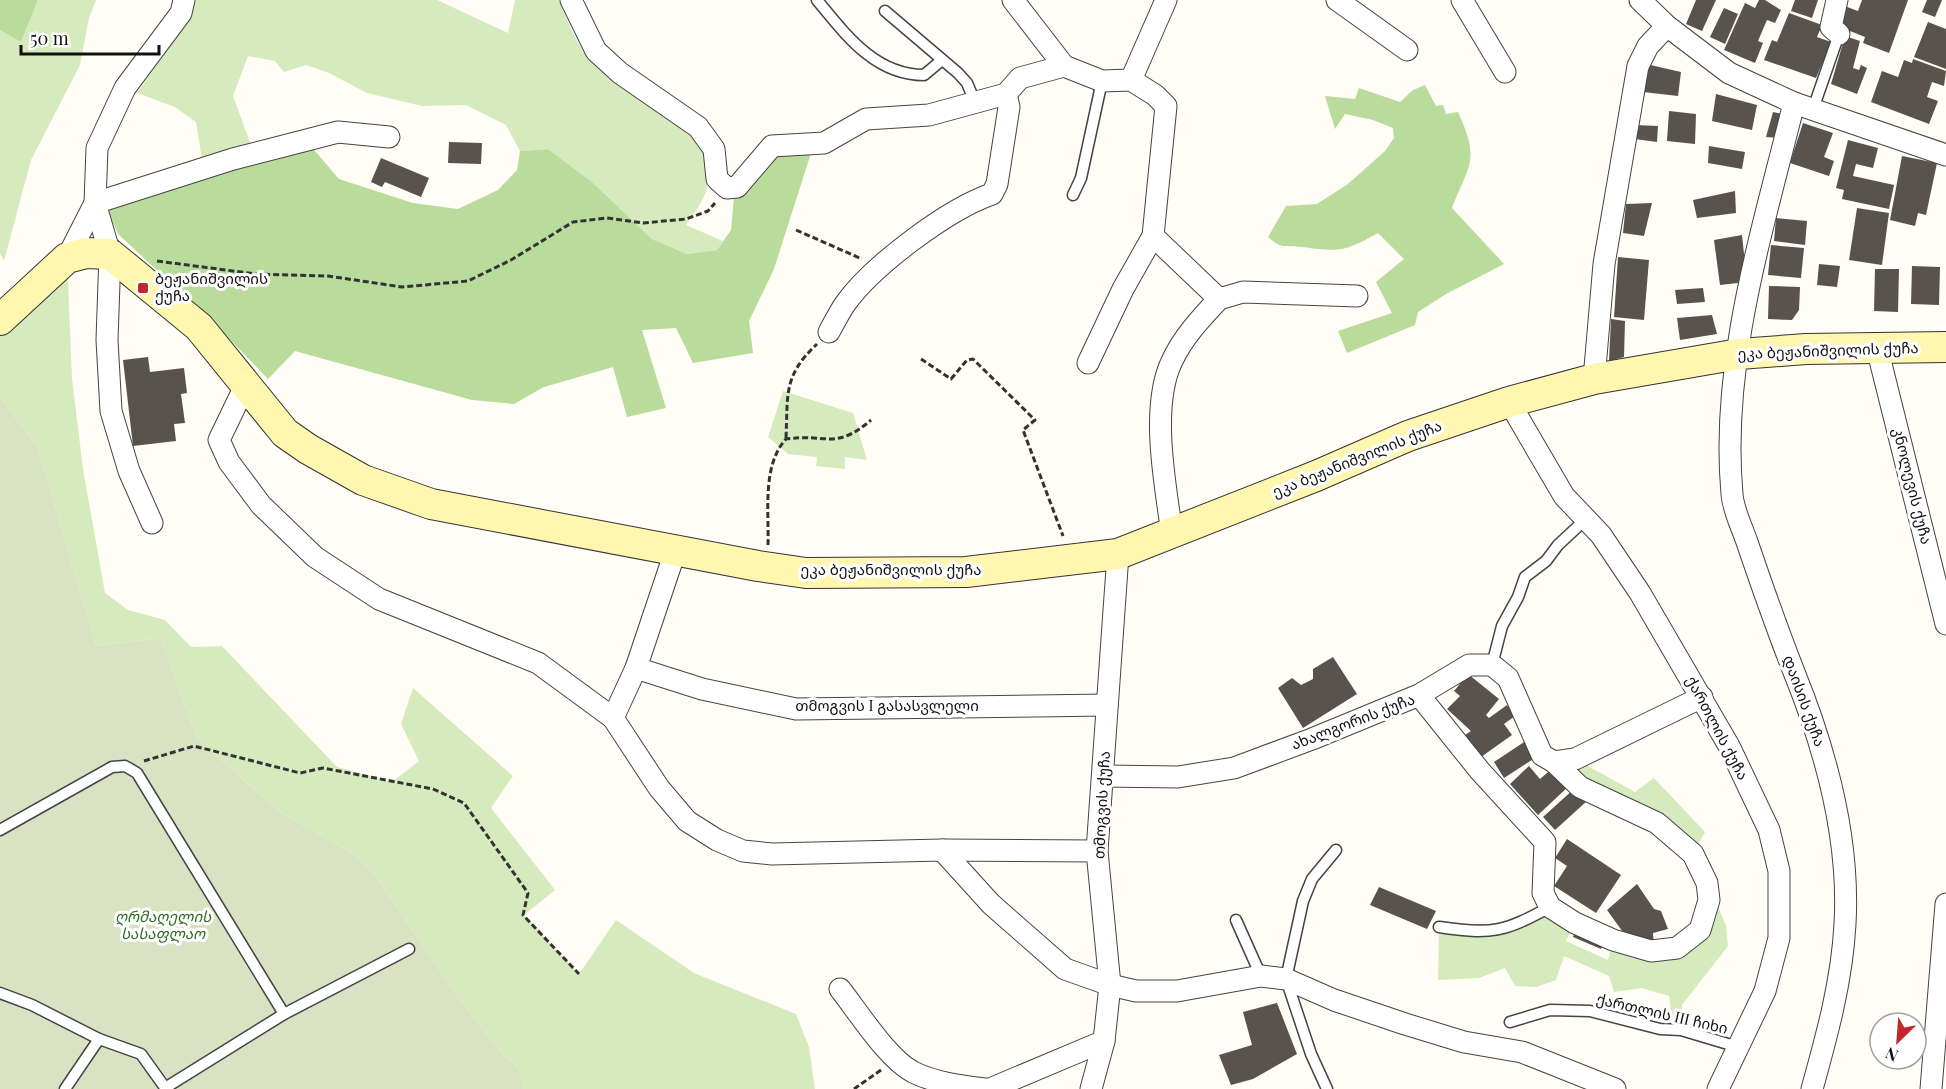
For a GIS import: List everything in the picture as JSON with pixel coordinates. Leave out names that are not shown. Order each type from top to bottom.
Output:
[{"type":"street","points":[[152,523],[129,471],[111,411],[106,340],[110,254],[94,202],[97,148],[125,88],[181,13],[184,0]]},
{"type":"street","points":[[571,0],[597,51],[620,73],[698,127],[714,149],[717,179],[728,188],[737,187],[772,146],[824,143],[866,119],[929,116],[1006,94],[1020,78],[1064,66]]},
{"type":"street","points":[[1013,0],[1064,66],[1102,81],[1131,80],[1155,95],[1166,106],[1153,236],[1123,289],[1088,363]]},
{"type":"street","points":[[1131,80],[1166,0]]},
{"type":"street","points":[[1337,0],[1407,50]]},
{"type":"street","points":[[1462,0],[1505,72]]},
{"type":"street","points":[[1640,0],[1667,26],[1730,73],[1803,106],[1946,155]]},
{"type":"street","points":[[1837,0],[1831,27],[1839,34]]},
{"type":"street","points":[[1594,380],[1605,264],[1638,66],[1648,46],[1667,26]]},
{"type":"street","points":[[829,332],[846,303],[880,267],[921,235],[979,198],[992,194],[997,184],[1009,107],[1006,94]]},
{"type":"street","name":"დაისის ქუჩა","points":[[1803,106],[1750,286],[1729,424],[1732,497],[1768,606],[1818,731],[1843,850],[1845,923],[1840,970],[1833,1016],[1812,1089]]},
{"type":"street","points":[[0,320],[67,258],[94,202],[233,159],[338,132],[390,137]]},
{"type":"street","points":[[1153,236],[1220,299]]},
{"type":"street","points":[[67,258],[86,253],[110,254]]},
{"type":"street","name":"ეკა ბეჟანიშვილის ქუჩა","points":[[110,254],[199,327],[285,433],[308,449],[363,480],[430,504],[767,568],[806,573],[966,572],[1118,554],[1408,436],[1509,402],[1594,380],[1739,354],[1946,347]]},
{"type":"street","points":[[1172,533],[1164,483],[1162,395],[1172,361],[1200,319],[1220,299],[1243,292],[1357,296]]},
{"type":"street","name":"კნოლევის ქუჩა","points":[[1877,348],[1946,624]]},
{"type":"street","points":[[245,386],[219,440],[229,462],[261,505],[315,558],[379,599],[538,663],[613,718],[659,788],[687,821],[725,844],[743,851],[772,855],[942,850],[1097,851]]},
{"type":"street","name":"ქართლის ქუჩა","points":[[1509,402],[1564,496],[1601,535],[1640,593],[1729,746],[1769,830],[1779,871],[1779,938],[1765,991],[1718,1089]]},
{"type":"street","points":[[613,718],[636,668],[675,549]]},
{"type":"street","name":"თმოგვის ქუჩა","points":[[1091,1089],[1104,1041],[1110,985],[1097,851],[1118,554]]},
{"type":"street","points":[[1419,695],[1469,664],[1492,665],[1508,678],[1542,755],[1554,762],[1580,787],[1657,823],[1693,854],[1707,883],[1709,900],[1700,930],[1677,948],[1651,951],[1613,940],[1575,923],[1550,906]]},
{"type":"street","name":"თმოგვის I გასასვლელი","points":[[636,668],[702,689],[796,709],[1107,705]]},
{"type":"street","name":"ახალგორის ქუჩა","points":[[1104,776],[1178,777],[1234,768],[1312,740],[1419,695],[1480,771],[1545,842],[1543,893],[1550,906]]},
{"type":"street","points":[[1554,762],[1575,759],[1702,697]]},
{"type":"street","points":[[942,850],[991,904],[1065,969],[1110,985],[1136,992],[1177,991],[1261,976],[1286,979],[1334,1000],[1405,1024],[1464,1042],[1522,1052],[1615,1089]]},
{"type":"street","points":[[1931,1089],[1946,904]]},
{"type":"street","points":[[840,989],[897,1059],[911,1071],[933,1080],[985,1089]]},
{"type":"street","points":[[990,1089],[1104,1041]]},
{"type":"lane","points":[[817,0],[849,39],[878,63],[892,70],[906,75],[924,75],[942,60]]},
{"type":"lane","points":[[885,11],[967,83],[975,102]]},
{"type":"lane","points":[[1803,106],[1839,34]]},
{"type":"lane","points":[[1073,195],[1081,178],[1102,81]]},
{"type":"lane","points":[[1492,665],[1502,626],[1510,615],[1525,577],[1546,561],[1558,545],[1586,519]]},
{"type":"lane","points":[[0,830],[112,767],[125,766],[137,773],[284,1014]]},
{"type":"lane","points":[[1327,1089],[1311,1054],[1286,979],[1303,901],[1312,879],[1336,850]]},
{"type":"lane","points":[[1439,927],[1479,933],[1515,926],[1550,906]]},
{"type":"lane","points":[[1236,920],[1261,976]]},
{"type":"lane","points":[[0,993],[32,1005],[99,1039],[141,1053],[165,1088],[284,1014],[408,949]]},
{"type":"lane","name":"ქართლის III ჩიხი","points":[[1510,1022],[1550,1010],[1590,1011],[1660,1029],[1681,1030],[1738,1047]]},
{"type":"lane","points":[[65,1089],[99,1039]]},
{"type":"path","points":[[155,260],[256,274],[328,276],[402,287],[468,281],[511,260],[573,222],[608,219],[643,223],[686,219],[708,212],[728,188]]},
{"type":"path","points":[[796,230],[880,267]]},
{"type":"path","points":[[786,439],[788,395],[793,370],[829,332]]},
{"type":"path","points":[[921,359],[951,379],[967,360],[973,359],[1035,420],[1023,430],[1072,560]]},
{"type":"path","points":[[767,568],[771,464],[777,448],[786,439],[808,436],[833,441],[847,438],[871,420]]},
{"type":"path","points":[[125,766],[194,746],[300,773],[323,768],[433,789],[464,803],[528,893],[523,915],[579,974]]},
{"type":"path","points":[[854,1089],[897,1059]]},
{"type":"green space","points":[[0,0],[38,0],[21,42],[0,30]]},
{"type":"green space","points":[[38,0],[96,0],[89,18],[80,65],[31,160],[4,261],[0,253],[0,30],[21,42]]},
{"type":"green space","points":[[195,0],[437,0],[508,33],[515,0],[559,0],[578,42],[594,64],[671,117],[689,133],[702,150],[708,171],[705,194],[686,225],[723,241],[717,250],[687,254],[652,239],[592,182],[548,149],[520,151],[506,125],[466,105],[422,106],[367,93],[329,73],[306,65],[284,72],[275,61],[248,56],[233,96],[251,145],[202,159],[196,122],[175,107],[137,93],[191,17]]},
{"type":"green space","points":[[1425,85],[1436,106],[1443,105],[1446,114],[1458,112],[1469,141],[1471,152],[1468,170],[1452,208],[1504,264],[1446,294],[1418,312],[1415,325],[1347,353],[1338,331],[1392,313],[1376,282],[1404,259],[1378,233],[1357,244],[1334,250],[1284,246],[1268,237],[1286,206],[1317,204],[1348,184],[1385,151],[1394,138],[1393,128],[1373,120],[1345,114],[1335,129],[1325,96],[1355,99],[1359,88],[1400,102],[1413,90]]},
{"type":"green space","points":[[310,145],[339,179],[413,203],[458,209],[498,190],[517,170],[520,151],[548,149],[592,182],[652,239],[687,254],[717,250],[731,230],[734,197],[773,149],[811,153],[774,269],[749,321],[753,353],[693,363],[676,328],[642,330],[666,408],[627,417],[613,367],[544,387],[514,404],[472,400],[295,351],[268,379],[215,324],[118,234],[106,207]]},
{"type":"green space","points":[[67,258],[72,378],[83,469],[105,593],[128,610],[165,620],[191,647],[222,646],[337,767],[392,782],[419,761],[401,724],[413,688],[513,776],[491,808],[555,890],[524,915],[579,974],[616,920],[694,973],[796,1014],[809,1047],[815,1089],[524,1089],[519,1069],[502,1054],[460,1000],[372,871],[350,852],[278,811],[197,738],[160,638],[96,646],[38,448],[0,397],[0,320]]},
{"type":"green space","points":[[783,391],[853,413],[867,460],[845,457],[845,469],[816,466],[817,457],[788,454],[768,437]]},
{"type":"green space","name":"ღრმაღელის სასაფლაო","points":[[0,397],[38,448],[96,646],[160,638],[197,738],[278,811],[350,852],[372,871],[460,1000],[502,1054],[519,1069],[524,1089],[0,1089]]},
{"type":"green space","points":[[1575,759],[1635,792],[1654,778],[1705,832],[1693,854],[1566,775]]},
{"type":"green space","points":[[1707,883],[1726,925],[1728,946],[1682,1005],[1681,1030],[1660,1029],[1671,1011],[1669,996],[1642,988],[1614,992],[1609,976],[1564,956],[1556,980],[1536,987],[1515,986],[1505,968],[1479,978],[1438,980],[1439,927],[1479,933],[1550,907],[1575,923],[1566,941],[1608,960],[1613,940],[1651,951],[1700,929]]},
{"type":"building","points":[[1696,0],[1716,0],[1702,31],[1686,24]]},
{"type":"building","points":[[1759,0],[1765,0],[1781,10],[1775,23],[1767,20],[1758,41],[1763,43],[1755,63],[1724,50],[1745,3],[1755,8]]},
{"type":"building","points":[[1795,0],[1818,0],[1812,18],[1791,11]]},
{"type":"building","points":[[1862,0],[1908,0],[1889,53],[1863,43],[1865,37],[1835,25],[1839,4],[1858,11]]},
{"type":"building","points":[[1927,0],[1942,0],[1935,17],[1922,12]]},
{"type":"building","points":[[1724,8],[1738,14],[1725,44],[1710,37]]},
{"type":"building","points":[[1789,13],[1822,25],[1817,37],[1831,42],[1816,78],[1764,60],[1772,40],[1777,42]]},
{"type":"building","points":[[1928,22],[1946,29],[1946,69],[1914,57]]},
{"type":"building","points":[[1845,36],[1860,41],[1853,68],[1859,70],[1861,65],[1867,68],[1857,94],[1831,84]]},
{"type":"building","points":[[1913,59],[1946,71],[1944,86],[1932,82],[1927,97],[1938,101],[1929,124],[1871,102],[1882,71],[1898,77],[1904,60],[1912,63]]},
{"type":"building","points":[[1646,64],[1681,72],[1678,96],[1643,92]]},
{"type":"building","points":[[1716,94],[1757,105],[1752,130],[1712,121]]},
{"type":"building","points":[[1669,111],[1696,114],[1695,144],[1667,141]]},
{"type":"building","points":[[1773,112],[1786,115],[1781,138],[1766,137]]},
{"type":"building","points":[[1803,123],[1833,133],[1824,157],[1834,161],[1829,176],[1790,163]]},
{"type":"building","points":[[1635,125],[1658,126],[1657,142],[1635,139]]},
{"type":"building","points":[[1848,140],[1878,148],[1873,168],[1856,164],[1853,176],[1894,185],[1889,209],[1842,199],[1844,190],[1836,188]]},
{"type":"building","points":[[449,142],[482,143],[481,164],[448,163]]},
{"type":"building","points":[[1709,146],[1745,152],[1742,169],[1708,163]]},
{"type":"building","points":[[1902,156],[1937,163],[1926,215],[1918,213],[1915,226],[1890,220]]},
{"type":"building","points":[[381,158],[429,178],[421,197],[385,182],[382,187],[371,182]]},
{"type":"building","points":[[1735,191],[1736,213],[1697,218],[1693,200]]},
{"type":"building","points":[[1652,203],[1644,236],[1623,233],[1626,204]]},
{"type":"building","points":[[1857,208],[1889,213],[1882,265],[1849,260]]},
{"type":"building","points":[[1776,218],[1807,221],[1805,245],[1774,241]]},
{"type":"building","points":[[1742,235],[1747,282],[1720,285],[1714,240]]},
{"type":"building","points":[[1771,245],[1804,248],[1801,278],[1768,275]]},
{"type":"building","points":[[1618,257],[1649,260],[1644,320],[1614,317]]},
{"type":"building","points":[[1819,264],[1840,266],[1837,287],[1817,285]]},
{"type":"building","points":[[1912,266],[1940,267],[1939,305],[1911,304]]},
{"type":"building","points":[[1875,269],[1899,269],[1898,312],[1874,311]]},
{"type":"building","points":[[1769,286],[1800,287],[1799,310],[1792,320],[1768,319]]},
{"type":"building","points":[[1703,288],[1705,302],[1677,304],[1675,290]]},
{"type":"building","points":[[1712,315],[1717,334],[1680,340],[1677,318]]},
{"type":"building","points":[[1611,319],[1625,321],[1624,357],[1609,361]]},
{"type":"building","points":[[148,357],[150,372],[184,368],[187,393],[181,394],[185,423],[174,424],[176,441],[133,446],[123,360]]},
{"type":"building","points":[[1333,657],[1357,694],[1303,728],[1278,688],[1292,678],[1301,685],[1313,679],[1313,669]]},
{"type":"building","points":[[1468,674],[1499,699],[1486,715],[1489,718],[1507,705],[1515,716],[1504,724],[1512,735],[1481,757],[1465,735],[1471,731],[1447,709],[1460,696],[1454,691]]},
{"type":"building","points":[[1527,740],[1538,756],[1504,778],[1494,762]]},
{"type":"building","points":[[1529,766],[1540,779],[1554,767],[1570,785],[1538,815],[1510,784]]},
{"type":"building","points":[[1575,788],[1587,801],[1555,830],[1543,817]]},
{"type":"building","points":[[1567,839],[1621,875],[1596,913],[1554,886],[1567,866],[1555,858]]},
{"type":"building","points":[[1637,884],[1654,909],[1661,911],[1668,929],[1653,933],[1654,947],[1630,942],[1607,910]]},
{"type":"building","points":[[1379,887],[1436,911],[1427,929],[1370,905]]},
{"type":"building","points":[[1577,927],[1605,939],[1601,949],[1573,937]]},
{"type":"building","points":[[1277,1003],[1297,1054],[1253,1079],[1231,1085],[1219,1055],[1252,1045],[1243,1012]]},
{"type":"place","name":"ბეჟანიშვილის ქუჩა","points":[[143,288]]}]
